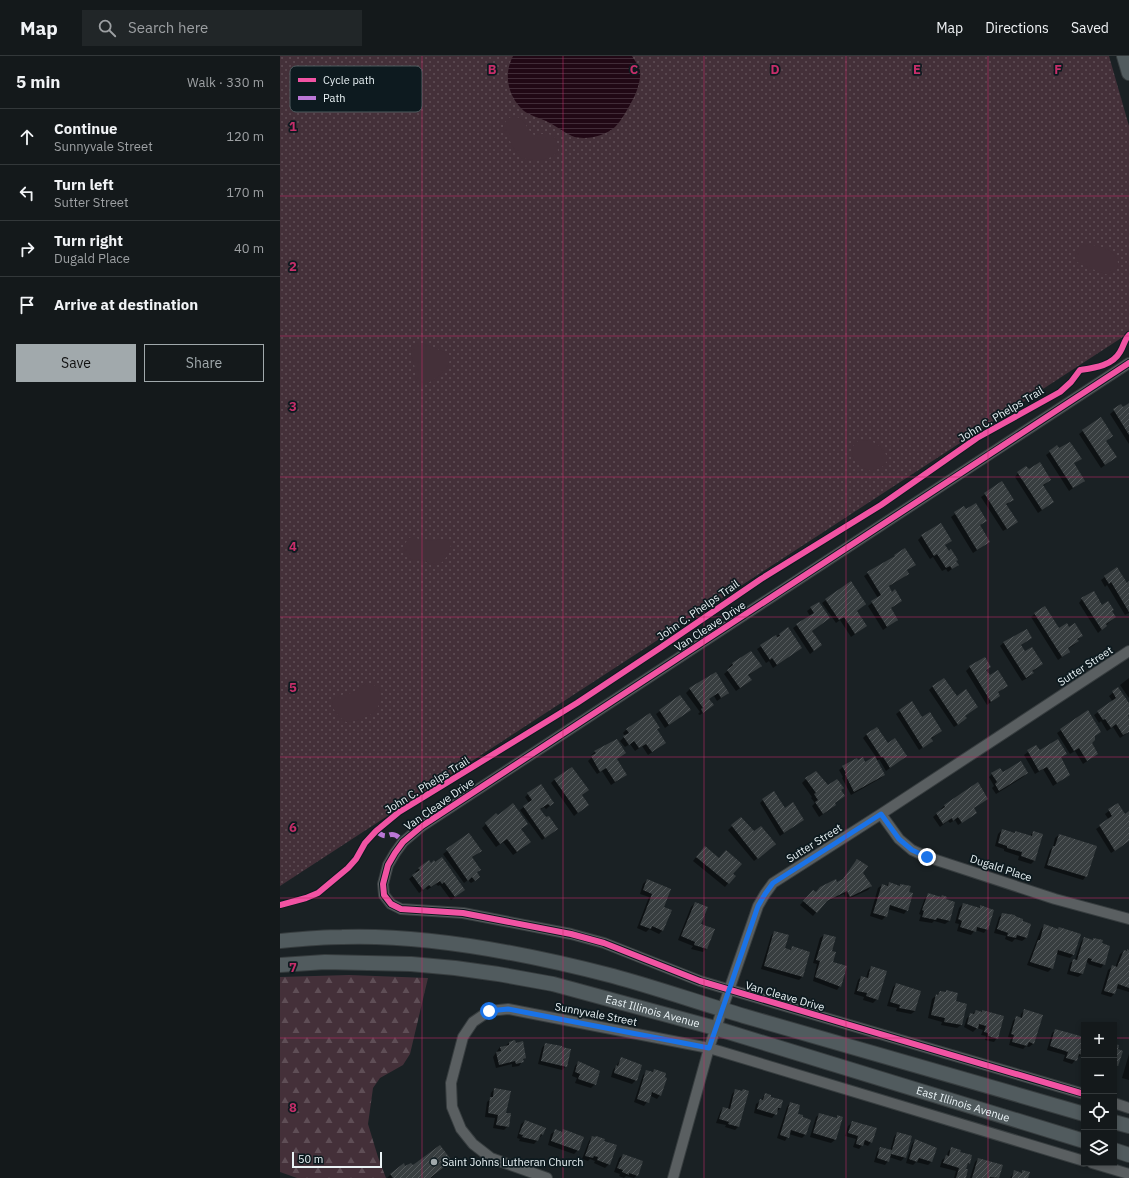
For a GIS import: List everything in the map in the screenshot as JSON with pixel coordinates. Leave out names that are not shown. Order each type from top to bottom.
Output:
[{"type":"main road","points":[[1124,56],[1129,73]]},
{"type":"main road","name":"East Illinois Avenue","points":[[280,941],[343,936],[399,938],[439,942],[505,952],[563,964],[615,977],[722,1010],[1081,1113]]},
{"type":"main road","name":"East Illinois Avenue","points":[[280,965],[325,962],[411,964],[498,974],[553,984],[715,1028],[1081,1140]]},
{"type":"main road","points":[[1117,1123],[1129,1126]]},
{"type":"main road","points":[[1117,1151],[1129,1155]]},
{"type":"street","name":"Van Cleave Drive","points":[[1081,1093],[700,981],[604,943],[571,934],[462,913],[401,909],[391,904],[384,895],[383,884],[388,865],[395,853],[403,842],[422,826],[1129,363]]},
{"type":"street","name":"Sutter Street","points":[[673,1178],[709,1048],[728,989],[758,906],[773,883],[1129,651]]},
{"type":"street","name":"Dugald Place","points":[[881,814],[899,839],[912,850],[927,857],[1055,899],[1129,919]]},
{"type":"street","name":"Sunnyvale Street","points":[[547,1178],[491,1158],[473,1144],[461,1129],[452,1107],[451,1083],[463,1037],[473,1022],[489,1011],[508,1009],[709,1048],[1081,1160]]},
{"type":"street","points":[[1117,1104],[1129,1108]]},
{"type":"street","points":[[1102,1166],[1129,1174]]},
{"type":"green space","points":[[280,56],[1109,56],[1129,126],[1129,333],[280,886]]},
{"type":"green space","points":[[512,116],[523,121],[534,135],[549,134],[555,137],[558,145],[558,152],[550,158],[541,160],[521,158],[513,147],[504,129],[505,123]]},
{"type":"green space","points":[[1085,244],[1095,245],[1114,254],[1118,263],[1116,269],[1108,275],[1082,265],[1076,261],[1077,251]]},
{"type":"green space","points":[[418,343],[425,344],[450,356],[448,365],[442,373],[426,384],[418,383],[417,381],[411,351],[412,346]]},
{"type":"green space","points":[[868,440],[881,447],[888,460],[882,467],[871,471],[856,463],[852,452],[852,447],[858,441]]},
{"type":"green space","points":[[411,537],[427,541],[446,539],[451,545],[443,562],[440,564],[432,564],[421,560],[410,559],[405,556],[405,545]]},
{"type":"green space","points":[[365,684],[371,684],[379,689],[381,698],[377,709],[371,715],[364,718],[346,722],[334,710],[332,703],[333,700],[341,695],[354,692]]},
{"type":"green space","points":[[349,975],[428,978],[410,1054],[403,1065],[380,1078],[373,1088],[368,1124],[386,1178],[297,1178],[280,1172],[280,977]]},
{"type":"shaded area","points":[[513,56],[632,56],[640,70],[639,83],[632,101],[615,127],[606,133],[595,137],[583,138],[572,136],[527,113],[514,99],[508,78],[508,71]]},
{"type":"building","points":[[1129,403],[1129,435],[1113,409],[1121,404],[1123,407]]},
{"type":"building","points":[[1101,417],[1113,436],[1106,441],[1117,457],[1105,465],[1082,430]]},
{"type":"building","points":[[1070,442],[1082,459],[1074,463],[1085,481],[1073,488],[1049,451],[1057,445],[1059,448]]},
{"type":"building","points":[[1040,462],[1051,480],[1043,485],[1054,502],[1042,510],[1017,472],[1026,466],[1029,469]]},
{"type":"building","points":[[1002,481],[1014,500],[1006,504],[1018,522],[1007,529],[984,493]]},
{"type":"building","points":[[976,503],[987,521],[980,525],[990,542],[977,550],[954,512],[964,506],[966,509]]},
{"type":"building","points":[[941,523],[952,541],[945,545],[949,551],[951,549],[958,560],[956,561],[959,565],[952,569],[950,566],[946,568],[937,554],[934,556],[921,535]]},
{"type":"building","points":[[905,548],[916,565],[907,570],[909,574],[889,586],[892,592],[895,589],[902,601],[891,608],[898,620],[887,627],[871,601],[881,595],[867,572],[895,556],[894,555]]},
{"type":"building","points":[[1117,567],[1127,583],[1129,581],[1129,612],[1111,582],[1109,584],[1104,576]]},
{"type":"building","points":[[851,581],[866,604],[857,611],[867,626],[855,634],[844,617],[839,620],[825,599]]},
{"type":"building","points":[[1094,591],[1102,605],[1108,601],[1114,610],[1112,611],[1116,617],[1106,624],[1107,626],[1102,630],[1081,598]]},
{"type":"building","points":[[819,602],[830,618],[812,631],[822,645],[814,651],[796,624],[814,613],[810,607]]},
{"type":"building","points":[[1045,606],[1059,628],[1067,623],[1069,627],[1075,623],[1083,636],[1077,639],[1079,641],[1068,648],[1070,652],[1062,657],[1034,613]]},
{"type":"building","points":[[788,627],[802,648],[777,665],[772,658],[770,660],[760,645],[776,635],[777,637],[780,636],[779,634]]},
{"type":"building","points":[[1027,629],[1032,638],[1021,645],[1025,651],[1032,647],[1043,664],[1032,671],[1034,673],[1026,678],[1003,642]]},
{"type":"building","points":[[751,651],[762,666],[748,675],[752,680],[740,688],[727,670],[733,665],[732,663]]},
{"type":"building","points":[[985,657],[991,667],[986,670],[990,675],[998,670],[1008,686],[998,692],[1000,696],[991,702],[969,666]]},
{"type":"building","points":[[716,672],[729,693],[721,698],[718,693],[709,699],[714,705],[703,713],[701,709],[703,708],[689,688]]},
{"type":"building","points":[[944,678],[957,696],[966,689],[978,707],[965,716],[967,718],[958,725],[932,686]]},
{"type":"building","points":[[1118,687],[1129,703],[1129,732],[1123,735],[1116,724],[1111,728],[1097,711],[1116,698],[1112,691]]},
{"type":"building","points":[[680,695],[691,710],[669,725],[659,710]]},
{"type":"building","points":[[912,701],[922,717],[930,712],[942,731],[931,738],[933,741],[923,748],[899,710]]},
{"type":"building","points":[[1088,710],[1101,732],[1095,736],[1095,740],[1092,743],[1098,754],[1087,761],[1079,748],[1074,751],[1060,729]]},
{"type":"building","points":[[650,713],[660,728],[657,729],[666,743],[652,752],[646,744],[639,748],[634,741],[629,745],[623,736],[629,733],[626,729]]},
{"type":"building","points":[[877,727],[888,743],[895,738],[907,756],[890,768],[866,734]]},
{"type":"building","points":[[617,739],[626,753],[617,759],[627,775],[615,782],[606,768],[600,772],[591,756],[596,753],[594,751]]},
{"type":"building","points":[[1058,739],[1067,754],[1061,757],[1070,775],[1057,783],[1047,767],[1039,771],[1027,750],[1036,745],[1040,750]]},
{"type":"building","points":[[875,756],[885,775],[854,792],[842,766],[857,758],[858,760],[863,757],[865,762]]},
{"type":"building","points":[[1021,761],[1028,773],[999,791],[995,784],[997,782],[991,773],[1000,768],[1003,772]]},
{"type":"building","points":[[572,767],[589,790],[582,795],[589,805],[578,813],[554,779]]},
{"type":"building","points":[[816,771],[828,785],[837,779],[844,788],[841,790],[845,796],[835,803],[836,805],[823,814],[815,802],[818,800],[814,794],[816,793],[805,778]]},
{"type":"building","points":[[978,782],[988,799],[974,808],[977,813],[962,823],[958,817],[953,821],[952,818],[943,824],[936,813],[945,807],[944,805]]},
{"type":"building","points":[[541,784],[554,803],[550,806],[548,804],[540,809],[546,817],[549,816],[558,829],[545,838],[523,806],[532,800],[527,793]]},
{"type":"building","points":[[774,791],[785,808],[793,802],[804,820],[784,833],[762,799]]},
{"type":"building","points":[[513,803],[528,824],[521,829],[531,842],[517,852],[507,839],[500,844],[485,823],[496,813],[498,815]]},
{"type":"building","points":[[1118,803],[1125,814],[1129,811],[1129,841],[1115,851],[1099,825],[1112,816],[1108,809]]},
{"type":"building","points":[[741,817],[754,831],[761,826],[776,844],[758,859],[731,825]]},
{"type":"building","points":[[1002,829],[1032,836],[1033,831],[1043,834],[1035,861],[1021,856],[1022,852],[1007,848],[1007,846],[998,843]]},
{"type":"building","points":[[469,833],[482,851],[472,857],[481,870],[477,872],[480,877],[475,881],[472,877],[468,881],[446,849]]},
{"type":"building","points":[[1059,834],[1097,846],[1087,877],[1047,865],[1053,846],[1055,846]]},
{"type":"building","points":[[705,846],[719,858],[726,850],[742,864],[733,874],[736,876],[729,884],[696,857]]},
{"type":"building","points":[[442,857],[465,890],[455,897],[444,882],[442,884],[440,881],[431,887],[429,885],[423,890],[412,875],[420,870],[418,868],[429,860],[431,863]]},
{"type":"building","points":[[857,859],[868,866],[863,873],[872,886],[850,897],[847,891],[827,901],[817,913],[803,901],[813,890],[816,892],[820,887],[836,879],[837,882],[843,879]]},
{"type":"building","points":[[647,879],[671,889],[664,907],[672,910],[663,931],[652,926],[651,929],[640,925],[652,894],[643,890]]},
{"type":"building","points":[[889,882],[900,886],[900,884],[911,886],[909,892],[913,893],[908,911],[890,905],[887,917],[873,913],[882,884],[888,886]]},
{"type":"building","points":[[928,893],[941,897],[942,895],[947,897],[946,899],[955,902],[950,921],[922,917],[924,911],[922,910]]},
{"type":"building","points":[[695,902],[708,907],[701,924],[715,929],[707,949],[694,945],[695,942],[681,936]]},
{"type":"building","points":[[963,903],[980,908],[980,905],[994,910],[988,930],[977,927],[976,932],[960,927],[962,921],[958,919]]},
{"type":"building","points":[[1002,913],[1015,915],[1023,919],[1023,921],[1031,924],[1027,938],[1017,935],[1016,938],[1007,936],[1008,933],[997,929]]},
{"type":"building","points":[[1044,924],[1081,934],[1074,955],[1058,950],[1053,969],[1030,962],[1038,940],[1040,940]]},
{"type":"building","points":[[774,931],[789,935],[785,948],[791,950],[792,946],[810,952],[803,977],[764,966]]},
{"type":"building","points":[[824,934],[836,937],[832,951],[836,952],[833,962],[847,966],[841,987],[815,977],[820,961],[816,960]]},
{"type":"building","points":[[1084,937],[1093,940],[1093,938],[1103,940],[1102,943],[1110,946],[1105,965],[1091,961],[1092,959],[1088,958],[1083,974],[1070,971],[1073,959],[1077,960]]},
{"type":"building","points":[[1127,949],[1129,950],[1129,988],[1118,984],[1115,994],[1104,991],[1112,965],[1117,967],[1124,950],[1127,951]]},
{"type":"building","points":[[871,966],[887,971],[878,1000],[866,996],[867,993],[857,991],[861,976],[868,978]]},
{"type":"building","points":[[896,983],[921,991],[915,1011],[899,1008],[900,1005],[890,1002]]},
{"type":"building","points":[[946,990],[958,993],[956,1001],[967,1004],[962,1025],[944,1022],[945,1018],[931,1015],[936,994],[938,995],[940,991],[946,992]]},
{"type":"building","points":[[1024,1009],[1043,1015],[1034,1044],[1029,1042],[1027,1046],[1012,1042],[1014,1035],[1011,1034],[1016,1016],[1022,1018]]},
{"type":"building","points":[[976,1010],[982,1012],[982,1010],[1004,1016],[998,1039],[988,1036],[988,1033],[984,1032],[986,1026],[979,1024],[978,1029],[967,1024],[970,1013],[974,1014]]},
{"type":"building","points":[[1055,1029],[1081,1036],[1081,1055],[1079,1054],[1077,1061],[1066,1058],[1068,1052],[1050,1046]]},
{"type":"building","points":[[515,1040],[516,1043],[523,1041],[526,1058],[523,1059],[524,1062],[516,1064],[515,1061],[499,1065],[496,1052],[501,1051],[500,1047],[509,1045],[509,1042]]},
{"type":"building","points":[[545,1043],[571,1049],[567,1067],[541,1061]]},
{"type":"building","points":[[1117,1045],[1119,1045],[1118,1049],[1123,1051],[1118,1066]]},
{"type":"building","points":[[621,1057],[642,1065],[637,1081],[614,1073],[616,1065],[618,1066]]},
{"type":"building","points":[[578,1061],[600,1071],[596,1085],[578,1079],[580,1074],[575,1072]]},
{"type":"building","points":[[654,1069],[666,1073],[665,1077],[667,1078],[661,1096],[652,1092],[649,1103],[637,1099],[646,1070],[653,1072]]},
{"type":"building","points":[[494,1088],[511,1091],[506,1113],[511,1113],[509,1127],[496,1125],[498,1115],[488,1113],[490,1097],[493,1097]]},
{"type":"building","points":[[735,1089],[749,1091],[739,1127],[728,1124],[729,1122],[719,1119],[723,1107],[730,1109]]},
{"type":"building","points":[[765,1093],[771,1095],[771,1097],[783,1100],[781,1108],[778,1108],[777,1115],[757,1109],[760,1099],[763,1100]]},
{"type":"building","points":[[790,1102],[800,1105],[798,1114],[811,1120],[806,1135],[791,1130],[789,1138],[780,1135]]},
{"type":"building","points":[[819,1113],[837,1118],[837,1115],[843,1117],[836,1140],[813,1133]]},
{"type":"building","points":[[525,1120],[546,1128],[538,1141],[522,1137],[523,1135],[519,1134]]},
{"type":"building","points":[[852,1121],[877,1128],[872,1143],[865,1140],[863,1146],[856,1144],[858,1136],[848,1133]]},
{"type":"building","points":[[555,1129],[562,1132],[563,1129],[584,1137],[579,1151],[551,1141]]},
{"type":"building","points":[[897,1132],[912,1136],[906,1158],[891,1154],[889,1162],[877,1158],[880,1147],[892,1150]]},
{"type":"building","points":[[592,1136],[605,1139],[604,1141],[617,1145],[610,1165],[597,1160],[598,1157],[594,1156],[593,1158],[585,1156]]},
{"type":"building","points":[[915,1139],[937,1148],[932,1162],[919,1158],[917,1162],[909,1159]]},
{"type":"building","name":"Saint Johns Lutheran Church","points":[[440,1145],[452,1161],[430,1178],[393,1178],[390,1174],[404,1163],[405,1166],[411,1163],[413,1165]]},
{"type":"building","points":[[951,1147],[961,1150],[960,1152],[972,1155],[970,1164],[968,1163],[966,1169],[968,1169],[966,1178],[956,1178],[959,1168],[943,1163],[946,1155],[949,1156]]},
{"type":"building","points":[[623,1154],[643,1161],[638,1176],[629,1173],[629,1175],[622,1172],[623,1170],[617,1168]]},
{"type":"building","points":[[978,1158],[1003,1165],[999,1178],[972,1178]]},
{"type":"building","points":[[1014,1170],[1022,1173],[1022,1170],[1030,1172],[1028,1178],[1012,1178]]},
{"type":"marked path","points":[[376,831],[386,836],[392,834],[395,835],[403,842]]},
{"type":"cycle path","name":"John C. Phelps Trail","points":[[280,905],[318,893],[348,868],[356,859],[365,843],[376,831],[399,812],[577,703],[761,579],[881,505],[977,438],[1060,392],[1071,382],[1080,370],[1102,366],[1117,357],[1129,335]]},
{"type":"cycle path","points":[[1081,1093],[700,981],[604,943],[571,934],[463,913],[401,909],[391,904],[384,895],[383,884],[388,865],[395,853],[403,842],[422,826],[1129,363]]},
{"type":"place","name":"Saint Johns Lutheran Church","points":[[434,1162]]},
{"type":"route","points":[[489,1011],[508,1009],[709,1048],[728,989],[758,906],[773,883],[881,814],[899,839],[912,850],[927,857]]}]
